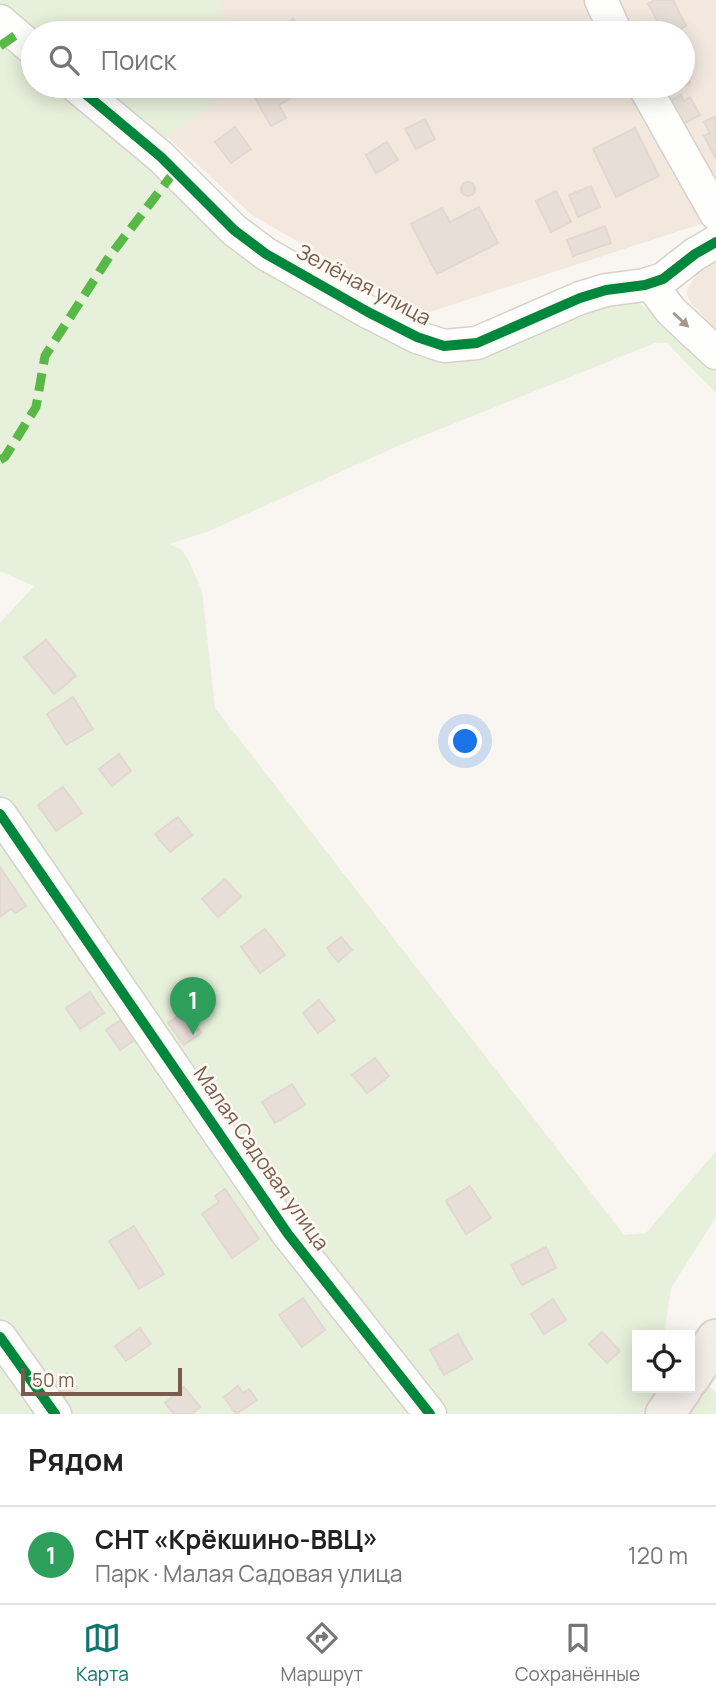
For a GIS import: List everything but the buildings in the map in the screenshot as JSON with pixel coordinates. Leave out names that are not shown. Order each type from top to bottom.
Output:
[{"type":"main road","points":[[665,1414],[680,1393]]},
{"type":"street","points":[[601,0],[611,21]]},
{"type":"street","points":[[0,21],[21,39]]},
{"type":"street","name":"Зелёная улица","points":[[90,98],[161,157],[234,230],[266,254],[416,337],[444,346],[477,343],[580,298],[663,279],[695,254],[716,242]]},
{"type":"street","points":[[651,98],[716,215]]},
{"type":"street","points":[[650,283],[671,311],[716,353]]},
{"type":"street","name":"Малая Садовая улица","points":[[0,814],[288,1234],[430,1414]]},
{"type":"street","points":[[0,1337],[55,1414]]},
{"type":"shaded area","points":[[131,0],[590,0],[601,21],[114,21]]},
{"type":"shaded area","points":[[609,0],[716,0],[716,198],[662,98],[695,98],[695,21],[620,21]]},
{"type":"shaded area","points":[[125,98],[641,98],[707,222],[424,314],[252,215]]},
{"type":"shaded area","points":[[716,252],[716,330],[692,305],[686,292],[699,270]]},
{"type":"green space","points":[[0,0],[219,0],[226,21],[21,21],[21,98],[215,98],[152,150],[230,247],[256,266],[437,358],[477,356],[590,308],[639,303],[716,367],[716,393],[667,343],[655,343],[400,445],[209,531],[169,544],[181,549],[202,591],[215,708],[624,1235],[646,1233],[716,1151],[716,1217],[671,1288],[665,1330],[632,1330],[632,1393],[695,1393],[695,1371],[716,1393],[716,1414],[0,1414],[0,623],[34,586],[0,571]]},
{"type":"marked path","points":[[0,46],[16,35]]},
{"type":"marked path","points":[[0,460],[5,457],[36,407],[45,356],[109,257],[175,171]]},
{"type":"cycle path","points":[[90,98],[161,157],[234,230],[266,254],[368,312],[417,337],[444,346],[477,343],[580,298],[663,279],[695,254],[716,242]]},
{"type":"cycle path","points":[[0,814],[288,1234],[430,1414]]},
{"type":"cycle path","points":[[0,1337],[55,1414]]},
{"type":"place","name":"СНТ «Крёкшино-ВВЦ»","points":[[193,1035]]}]
